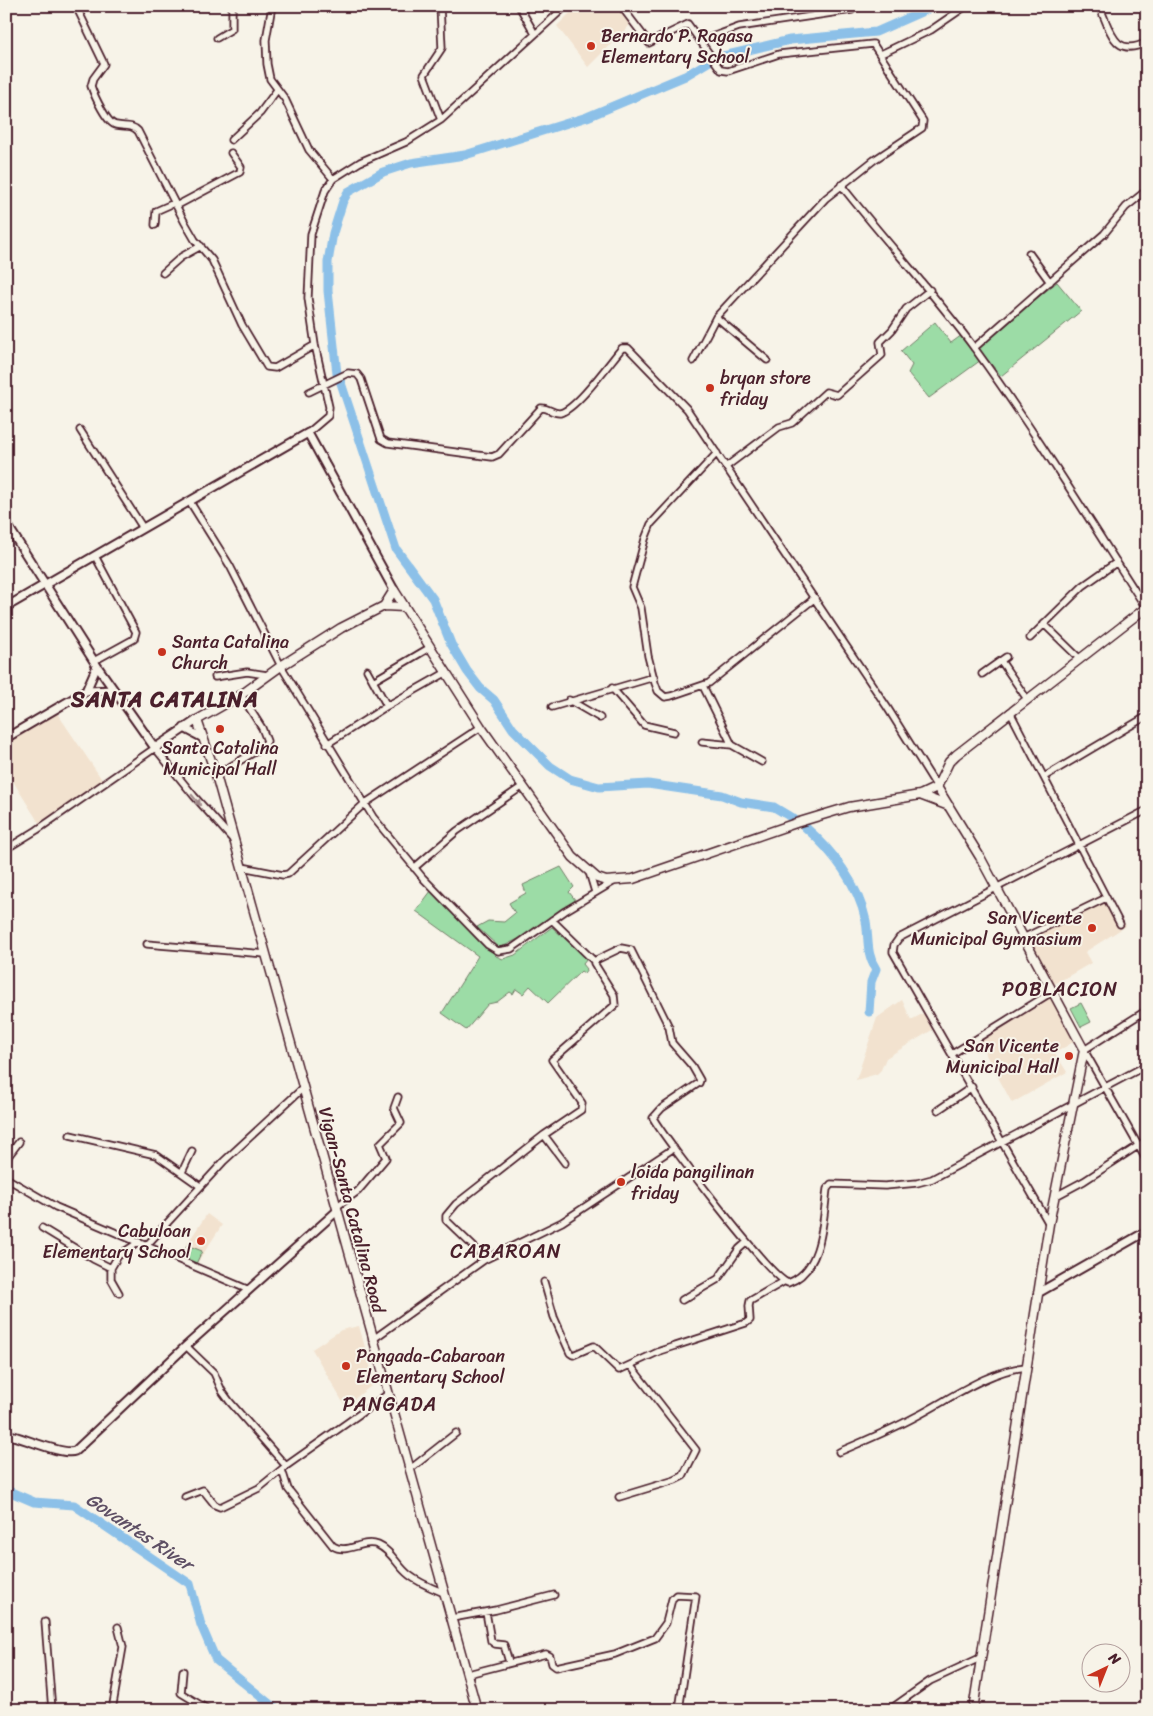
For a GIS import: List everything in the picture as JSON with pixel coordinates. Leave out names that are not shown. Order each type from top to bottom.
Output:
[{"type":"main road","points":[[384,606],[394,590],[429,648],[447,672],[481,727],[573,857],[597,878],[615,881],[633,879],[849,807],[920,795],[937,787],[951,760],[1010,712],[1147,608]]},
{"type":"main road","points":[[197,720],[241,695],[281,666],[341,628],[384,606],[404,607]]},
{"type":"main road","name":"Vigan-Santa Catalina Road","points":[[197,720],[216,775],[235,842],[372,1340],[477,1710]]},
{"type":"main road","points":[[937,787],[995,886],[1084,1050],[1049,1224],[973,1710]]},
{"type":"main road","points":[[920,795],[949,806]]},
{"type":"street","points":[[76,6],[104,64],[90,83],[92,90],[109,122],[115,126],[129,126],[138,131],[192,235],[212,260],[242,325],[267,368],[275,368],[315,345]]},
{"type":"street","points":[[218,38],[232,29],[232,6]]},
{"type":"street","points":[[272,6],[266,40],[266,56],[270,79],[285,99],[309,150],[334,180]]},
{"type":"street","points":[[440,6],[442,48],[424,75],[442,120]]},
{"type":"street","points":[[519,6],[535,34]]},
{"type":"street","points":[[6,607],[308,433],[328,416],[329,407],[315,345],[308,298],[311,234],[322,200],[334,180],[370,157],[406,142],[442,120],[566,6]]},
{"type":"street","points":[[621,6],[649,43],[686,24],[701,41],[721,70],[728,71],[779,54],[846,48],[870,42],[881,54],[920,116],[923,125],[841,185],[768,257],[716,317],[693,361]]},
{"type":"street","points":[[881,54],[932,30],[966,6]]},
{"type":"street","points":[[1099,6],[1112,35],[1124,48],[1129,49],[1147,42]]},
{"type":"street","points":[[701,41],[739,27],[852,10]]},
{"type":"street","points":[[231,140],[260,113],[277,90]]},
{"type":"street","points":[[155,224],[156,211],[175,205],[240,172],[242,167],[231,153]]},
{"type":"street","points":[[841,185],[930,290],[974,348],[1097,527],[1147,608]]},
{"type":"street","points":[[974,348],[1104,234],[1126,207],[1147,190]]},
{"type":"street","points":[[163,273],[180,257],[200,246]]},
{"type":"street","points":[[1029,253],[1050,282]]},
{"type":"street","points":[[727,466],[779,427],[792,423],[826,392],[837,395],[882,355],[880,342],[892,330],[906,309],[930,290]]},
{"type":"street","points":[[716,317],[767,360]]},
{"type":"street","points":[[309,392],[348,373],[357,374],[361,379],[380,438],[384,441],[485,458],[499,454],[542,408],[557,413],[565,410],[598,378],[624,347],[628,348],[681,400],[815,598],[937,787]]},
{"type":"street","points":[[80,430],[144,528]]},
{"type":"street","points":[[308,433],[394,590]]},
{"type":"street","points":[[717,453],[655,520],[645,539],[632,590],[641,608],[658,691],[665,697],[703,686],[720,676],[791,615],[815,598]]},
{"type":"street","points":[[190,502],[230,566],[281,666],[364,804],[414,868],[494,949],[505,951],[511,949],[552,920],[615,881]]},
{"type":"street","points":[[8,528],[114,690],[155,748],[235,842]]},
{"type":"street","points":[[86,691],[96,663],[134,639],[136,632],[95,556]]},
{"type":"street","points":[[1030,638],[1083,586],[1117,562]]},
{"type":"street","points":[[1044,624],[1080,659]]},
{"type":"street","points":[[372,680],[429,648]]},
{"type":"street","points":[[982,674],[1006,657]]},
{"type":"street","points":[[1001,661],[1027,699]]},
{"type":"street","points":[[367,670],[387,706]]},
{"type":"street","points":[[215,677],[247,672],[267,676]]},
{"type":"street","points":[[327,744],[387,706],[447,672]]},
{"type":"street","points":[[552,707],[569,700],[654,677]]},
{"type":"street","points":[[703,686],[732,746]]},
{"type":"street","points":[[612,688],[644,725],[674,732]]},
{"type":"street","points":[[6,738],[86,691],[114,690]]},
{"type":"street","points":[[216,775],[263,747],[267,741],[262,728],[241,695]]},
{"type":"street","points":[[569,700],[600,718]]},
{"type":"street","points":[[1010,712],[1120,924]]},
{"type":"street","points":[[1044,777],[1147,716]]},
{"type":"street","points":[[6,849],[197,720]]},
{"type":"street","points":[[242,867],[283,875],[288,874],[364,804],[481,727]]},
{"type":"street","points":[[184,728],[203,738]]},
{"type":"street","points":[[702,742],[732,746],[762,762]]},
{"type":"street","points":[[414,868],[457,832],[523,786]]},
{"type":"street","points":[[1049,1224],[893,952],[894,945],[898,938],[995,886],[1147,810]]},
{"type":"street","points":[[589,872],[595,892]]},
{"type":"street","points":[[1023,938],[1106,898]]},
{"type":"street","points":[[484,1260],[476,1249],[446,1220],[446,1216],[456,1204],[544,1135],[582,1108],[582,1103],[552,1060],[616,1002],[614,995],[594,966],[595,962],[552,920]]},
{"type":"street","points":[[147,944],[266,954]]},
{"type":"street","points":[[595,962],[621,948],[631,950],[669,1027],[672,1043],[692,1066],[700,1080],[654,1116],[674,1148],[747,1242],[783,1282]]},
{"type":"street","points":[[952,1054],[1052,992]]},
{"type":"street","points":[[1147,1010],[1084,1050],[1107,1087],[1147,1161]]},
{"type":"street","points":[[544,1282],[554,1317],[570,1354],[573,1355],[594,1346],[616,1369],[630,1365],[660,1351],[746,1323],[750,1320],[748,1306],[750,1301],[783,1282],[792,1282],[804,1271],[815,1256],[828,1189],[831,1184],[885,1186],[917,1184],[950,1171],[1147,1065]]},
{"type":"street","points":[[938,1110],[972,1087]]},
{"type":"street","points":[[147,1245],[200,1186],[249,1136],[303,1088]]},
{"type":"street","points":[[6,1434],[26,1438],[62,1452],[75,1451],[186,1346],[358,1191],[386,1158],[380,1144],[401,1123],[394,1108],[398,1097]]},
{"type":"street","points":[[70,1135],[151,1153],[165,1160],[200,1186]]},
{"type":"street","points":[[544,1135],[565,1163]]},
{"type":"street","points":[[1054,1196],[1084,1181],[1147,1140]]},
{"type":"street","points":[[6,1159],[19,1142]]},
{"type":"street","points":[[372,1340],[484,1260],[562,1222],[674,1148]]},
{"type":"street","points":[[182,1172],[192,1151]]},
{"type":"street","points":[[6,1178],[56,1207],[249,1290]]},
{"type":"street","points":[[42,1228],[92,1259],[111,1268]]},
{"type":"street","points":[[1038,1293],[1147,1231]]},
{"type":"street","points":[[118,1293],[111,1279],[111,1268],[118,1256],[139,1242]]},
{"type":"street","points":[[682,1300],[718,1279],[739,1248],[747,1242]]},
{"type":"street","points":[[186,1346],[214,1373],[222,1391],[230,1402],[284,1468],[288,1489],[333,1546],[342,1550],[364,1543],[379,1546],[390,1553],[409,1575],[444,1593]]},
{"type":"street","points":[[619,1496],[684,1476],[696,1450],[630,1365]]},
{"type":"street","points":[[839,1452],[912,1418],[990,1378],[1011,1369],[1026,1367]]},
{"type":"street","points":[[185,1497],[203,1490],[215,1505],[220,1507],[259,1488],[388,1394]]},
{"type":"street","points":[[409,1470],[456,1433]]},
{"type":"street","points":[[452,1618],[486,1612],[554,1595]]},
{"type":"street","points":[[468,1674],[509,1662],[548,1654],[556,1667],[630,1648],[655,1638],[666,1623],[672,1599],[676,1595],[696,1596],[679,1710]]},
{"type":"street","points":[[486,1612],[491,1641],[495,1644],[504,1645],[509,1662]]},
{"type":"street","points":[[45,1622],[52,1710]]},
{"type":"street","points":[[112,1710],[116,1676],[122,1653],[122,1641],[118,1627]]},
{"type":"street","points":[[889,1710],[930,1681],[982,1657]]},
{"type":"street","points":[[183,1670],[181,1693],[209,1710]]},
{"type":"street","points":[[195,1710],[197,1702]]},
{"type":"shaded area","name":"Bernardo P. Ragasa Elementary School","points":[[577,6],[621,6],[633,22],[588,67],[557,26]]},
{"type":"shaded area","points":[[55,710],[103,781],[39,823],[6,770],[6,738]]},
{"type":"shaded area","points":[[1107,892],[1126,926],[1085,952],[1091,963],[1053,985],[1025,934]]},
{"type":"shaded area","points":[[1051,996],[1075,1041],[1055,1053],[1067,1072],[1012,1103],[978,1040]]},
{"type":"shaded area","points":[[902,1000],[911,1020],[924,1013],[932,1030],[886,1058],[881,1070],[877,1074],[856,1080],[877,1018]]},
{"type":"shaded area","name":"Cabuloan Elementary School","points":[[207,1214],[222,1225],[196,1265],[179,1256]]},
{"type":"shaded area","name":"Pangada-Cabaroan Elementary School","points":[[359,1326],[375,1383],[345,1406],[312,1349],[341,1330]]},
{"type":"green space","points":[[1057,282],[1081,311],[1001,376],[977,347]]},
{"type":"green space","points":[[935,322],[951,343],[962,335],[981,360],[929,398],[908,373],[912,365],[901,351]]},
{"type":"green space","points":[[561,867],[574,887],[569,892],[576,901],[520,938],[500,948],[477,927],[488,921],[504,922],[515,913],[509,903],[526,893],[523,885]]},
{"type":"green space","points":[[431,891],[496,956],[503,959],[515,955],[552,927],[587,959],[583,964],[587,969],[584,973],[581,971],[548,1003],[530,986],[523,994],[516,989],[513,994],[510,992],[497,1002],[488,1004],[466,1030],[442,1013],[478,956],[416,911]]},
{"type":"green space","points":[[1081,1003],[1091,1022],[1081,1027],[1071,1008]]},
{"type":"green space","points":[[187,1245],[202,1251],[196,1264],[182,1257]]},
{"type":"waterway","points":[[337,374],[328,291],[328,262],[333,233],[343,201],[348,192],[383,172],[411,163],[465,155],[587,117],[685,76],[715,58],[790,40],[876,32],[935,6]]},
{"type":"waterway","points":[[340,380],[396,549],[433,599],[451,644],[467,671],[480,688],[494,700],[513,729],[550,766],[570,779],[599,787],[648,784],[722,795],[741,802],[774,807],[794,819]]},
{"type":"waterway","points":[[804,826],[825,846],[843,869],[851,881],[862,907],[866,921],[869,952],[876,969],[871,982],[869,1012]]},
{"type":"waterway","name":"Govantes River","points":[[6,1490],[34,1502],[74,1505],[190,1584],[201,1625],[216,1660],[277,1710]]},
{"type":"place","name":"Bernardo P. Ragasa Elementary School","points":[[591,46]]},
{"type":"place","name":"bryan store friday","points":[[710,388]]},
{"type":"place","name":"Santa Catalina Church","points":[[162,652]]},
{"type":"place","name":"Santa Catalina Municipal Hall","points":[[220,729]]},
{"type":"place","name":"San Vicente Municipal Gymnasium","points":[[1092,928]]},
{"type":"place","name":"San Vicente Municipal Hall","points":[[1069,1056]]},
{"type":"place","name":"loida pangilinan friday","points":[[621,1182]]},
{"type":"place","name":"Cabuloan Elementary School","points":[[201,1241]]},
{"type":"place","name":"Pangada-Cabaroan Elementary School","points":[[346,1366]]},
{"type":"district","name":"SANTA CATALINA","points":[[165,699]]},
{"type":"district","name":"POBLACION","points":[[1060,989]]},
{"type":"district","name":"CABAROAN","points":[[506,1251]]},
{"type":"district","name":"PANGADA","points":[[390,1404]]}]
